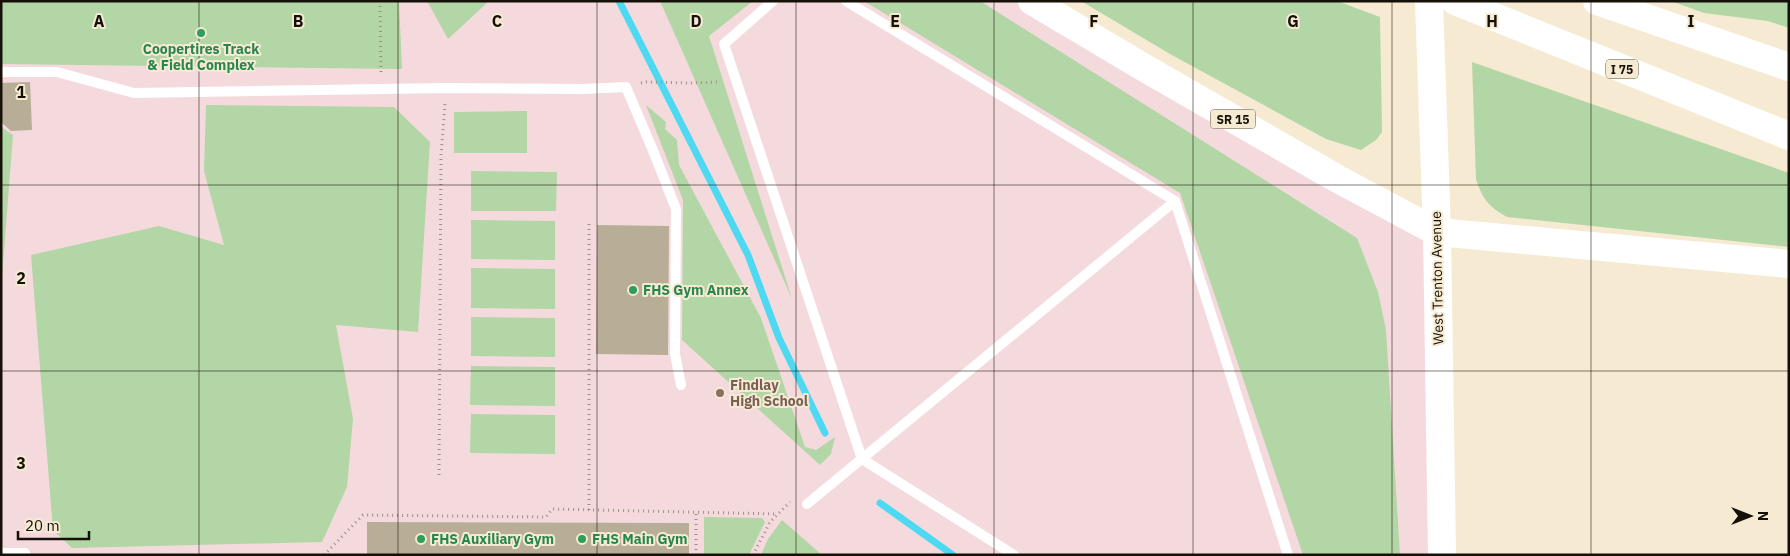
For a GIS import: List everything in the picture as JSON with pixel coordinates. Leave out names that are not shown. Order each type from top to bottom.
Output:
[{"type":"main road","name":"SR 15","points":[[1032,1],[1336,178],[1437,232]]},
{"type":"main road","name":"West Trenton Avenue","points":[[1430,1],[1437,232],[1442,555]]},
{"type":"main road","name":"I 75","points":[[1455,1],[1789,136]]},
{"type":"main road","points":[[1597,1],[1789,67]]},
{"type":"main road","points":[[1437,232],[1789,264]]},
{"type":"lane","points":[[773,1],[724,44],[862,459],[1014,555]]},
{"type":"lane","points":[[846,1],[1175,202],[1288,555]]},
{"type":"lane","points":[[1,72],[57,72],[134,93],[626,87],[676,209],[675,354],[681,385]]},
{"type":"lane","points":[[807,504],[1175,202]]},
{"type":"lane","points":[[1,553],[25,553]]},
{"type":"path","points":[[380,1],[381,89]]},
{"type":"path","points":[[646,82],[737,82]]},
{"type":"path","points":[[439,475],[441,155],[446,88]]},
{"type":"path","points":[[588,510],[589,224]]},
{"type":"path","points":[[753,555],[770,522],[791,501]]},
{"type":"path","points":[[324,555],[363,515],[546,517],[552,509],[778,514]]},
{"type":"path","points":[[696,512],[696,555]]},
{"type":"shaded area","name":"Findlay High School","points":[[1,1],[1032,1],[1437,232],[1443,555],[1,555]]},
{"type":"green space","name":"Coopertires Track & Field Complex","points":[[1,1],[399,1],[402,69],[1,64]]},
{"type":"green space","points":[[427,1],[489,1],[448,39]]},
{"type":"green space","points":[[660,1],[753,1],[709,36],[792,299]]},
{"type":"green space","points":[[864,1],[980,1],[1357,238],[1378,292],[1386,330],[1400,555],[1303,555],[1180,193]]},
{"type":"green space","points":[[1081,1],[1337,1],[1380,17],[1382,132],[1376,140],[1361,150],[1326,139],[1170,54]]},
{"type":"green space","points":[[1671,1],[1789,1],[1789,28],[1768,21],[1704,13]]},
{"type":"green space","points":[[1472,62],[1789,173],[1789,247],[1507,217],[1487,202],[1476,179]]},
{"type":"green space","points":[[206,105],[394,107],[430,142],[418,332],[336,325],[353,419],[347,487],[322,542],[72,548],[53,530],[31,255],[159,226],[224,245],[204,171]]},
{"type":"green space","points":[[646,105],[666,122],[665,129],[677,140],[679,165],[761,318],[805,447],[816,450],[835,437],[831,454],[820,465],[682,340],[683,200]]},
{"type":"green space","points":[[527,111],[527,153],[454,153],[454,112]]},
{"type":"green space","points":[[1,127],[13,135],[1,290]]},
{"type":"green space","points":[[471,171],[557,172],[556,211],[471,211]]},
{"type":"green space","points":[[471,220],[555,221],[555,260],[471,259]]},
{"type":"green space","points":[[471,268],[555,269],[555,309],[471,308]]},
{"type":"green space","points":[[471,317],[555,318],[555,357],[471,356]]},
{"type":"green space","points":[[471,366],[555,367],[555,406],[470,405]]},
{"type":"green space","points":[[471,414],[555,415],[555,454],[470,453]]},
{"type":"green space","points":[[704,517],[762,518],[765,522],[749,555],[704,555]]},
{"type":"green space","points":[[782,520],[822,555],[761,555],[768,539]]},
{"type":"building","points":[[30,82],[32,130],[11,131],[1,122],[1,83]]},
{"type":"building","name":"FHS Gym Annex","points":[[597,225],[669,226],[668,355],[596,354]]},
{"type":"building","name":"FHS Main Gym","points":[[367,522],[689,523],[689,555],[367,555]]},
{"type":"waterway","points":[[619,1],[748,255],[779,338],[825,433]]},
{"type":"waterway","points":[[880,503],[953,555]]},
{"type":"place","name":"Coopertires Track & Field Complex","points":[[201,33]]},
{"type":"place","name":"FHS Gym Annex","points":[[633,290]]},
{"type":"place","name":"Findlay High School","points":[[720,393]]},
{"type":"place","name":"FHS Auxiliary Gym","points":[[421,539]]},
{"type":"place","name":"FHS Main Gym","points":[[582,539]]}]
